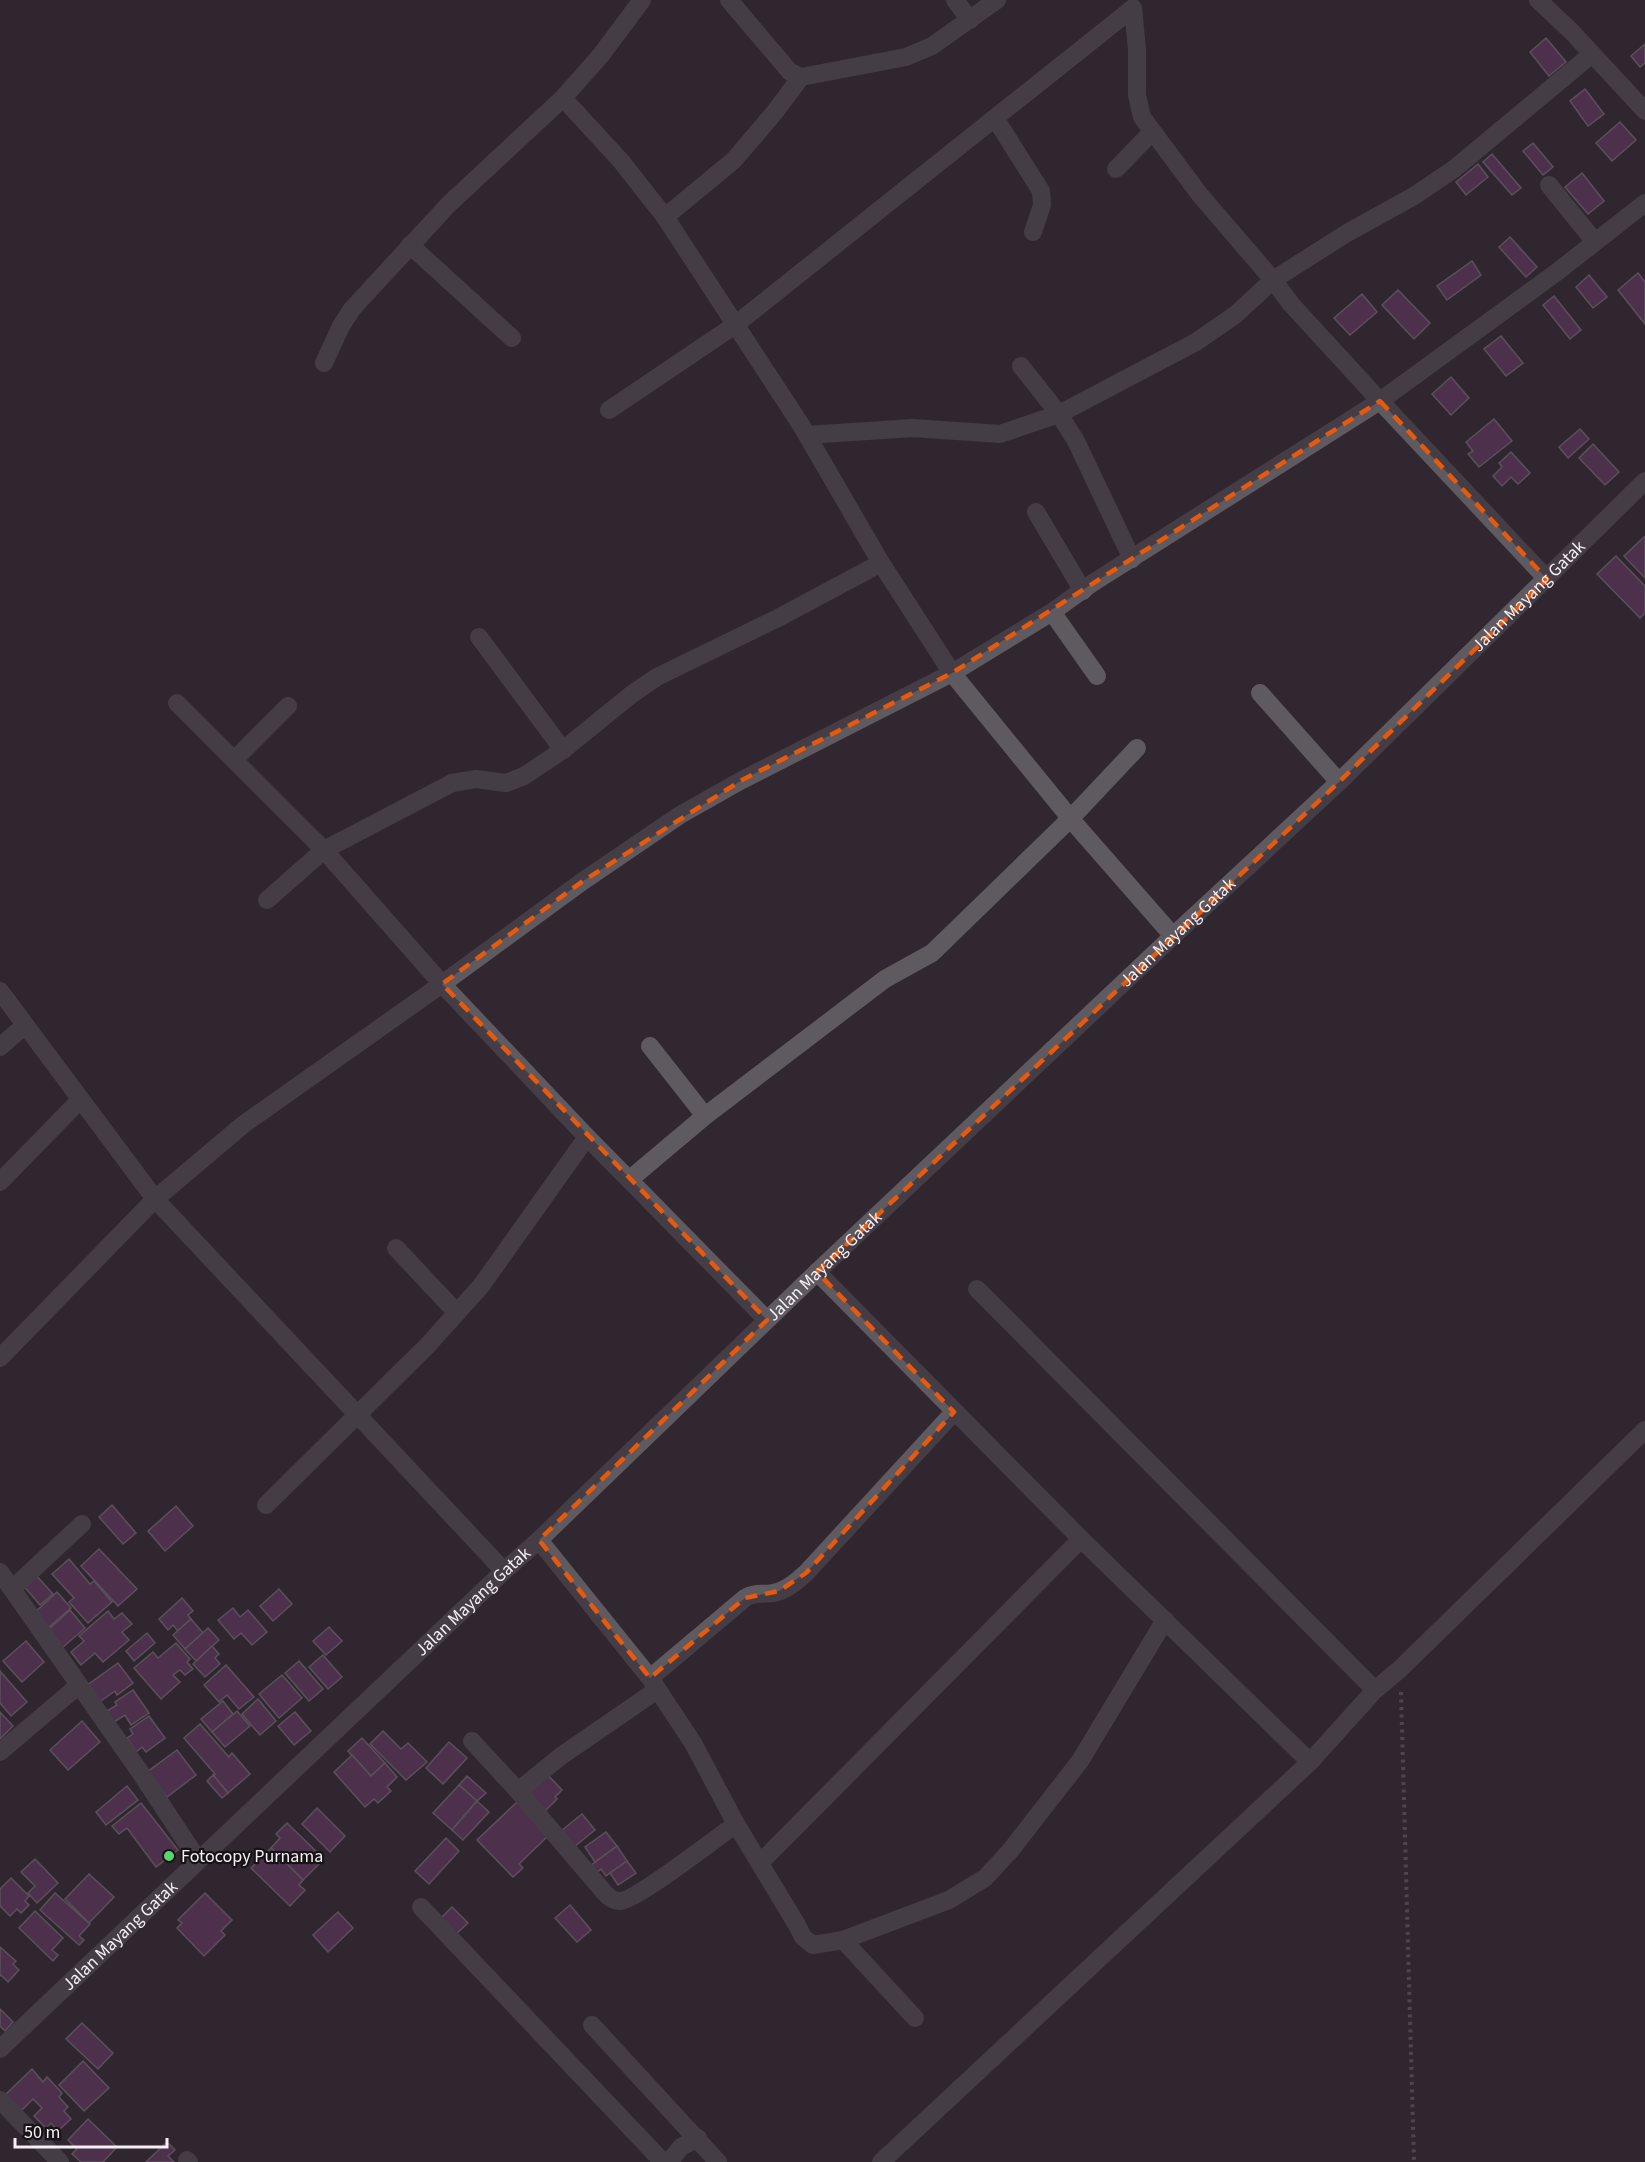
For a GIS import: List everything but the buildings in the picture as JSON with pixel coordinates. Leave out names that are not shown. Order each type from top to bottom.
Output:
[{"type":"street","points":[[324,363],[341,326],[352,309],[449,204],[563,98],[619,33],[642,0]]},
{"type":"street","points":[[729,0],[790,72],[801,77],[906,57],[932,46],[997,0]]},
{"type":"street","points":[[954,0],[970,20]]},
{"type":"street","points":[[1538,0],[1572,32],[1645,111]]},
{"type":"street","points":[[609,410],[735,325],[1135,3]]},
{"type":"street","points":[[1135,3],[1138,106],[1152,132],[1200,195],[1291,304],[1547,579]]},
{"type":"street","points":[[804,430],[913,428],[1000,434],[1059,414],[1196,342],[1235,315],[1273,280],[1454,170],[1592,54]]},
{"type":"street","points":[[664,217],[734,160],[801,77]]},
{"type":"street","points":[[563,98],[621,161],[664,217],[804,430],[881,563],[952,673],[1071,818],[1173,936]]},
{"type":"street","points":[[995,118],[1041,191],[1042,205],[1033,232]]},
{"type":"street","points":[[1116,169],[1152,132]]},
{"type":"street","points":[[1549,185],[1595,242]]},
{"type":"street","points":[[0,1358],[155,1199],[244,1124],[583,881],[680,815],[742,780],[952,673],[1052,612],[1132,558],[1380,401],[1595,242],[1645,202]]},
{"type":"street","points":[[410,245],[512,338]]},
{"type":"street","points":[[1021,366],[1059,414],[1076,441],[1132,558]]},
{"type":"street","name":"Jalan Mayang Gatak","points":[[0,2049],[504,1571],[540,1540],[817,1272],[1339,782],[1645,481]]},
{"type":"street","points":[[1036,512],[1083,591]]},
{"type":"street","points":[[267,900],[324,850],[452,783],[476,779],[506,783],[515,780],[563,750],[632,694],[657,677],[778,618],[881,563]]},
{"type":"street","points":[[1052,612],[1097,676]]},
{"type":"street","points":[[479,637],[563,750]]},
{"type":"street","points":[[1260,693],[1339,782]]},
{"type":"street","points":[[177,703],[324,850],[442,984],[586,1137],[767,1320]]},
{"type":"street","points":[[234,760],[288,706]]},
{"type":"street","points":[[629,1180],[705,1116],[885,979],[932,953],[1071,818],[1137,748]]},
{"type":"street","points":[[0,992],[155,1199],[504,1571]]},
{"type":"street","points":[[0,1047],[25,1025]]},
{"type":"street","points":[[650,1046],[705,1116]]},
{"type":"street","points":[[0,1182],[80,1100]]},
{"type":"street","points":[[266,1505],[427,1346],[457,1313],[501,1259],[586,1137]]},
{"type":"street","points":[[396,1248],[457,1313]]},
{"type":"street","points":[[817,1272],[1081,1539],[1310,1762]]},
{"type":"street","points":[[977,1289],[1375,1690]]},
{"type":"street","points":[[518,1791],[653,1684],[744,1598],[755,1593],[779,1591],[806,1573],[954,1412]]},
{"type":"street","points":[[881,2162],[1310,1762],[1375,1690],[1400,1669],[1645,1430]]},
{"type":"street","points":[[12,1589],[82,1524]]},
{"type":"street","points":[[760,1863],[1081,1539]]},
{"type":"street","points":[[540,1540],[653,1684],[693,1743],[736,1824],[806,1941],[813,1945],[843,1940],[949,1900],[985,1878],[1010,1851],[1080,1761],[1166,1620]]},
{"type":"street","points":[[0,1572],[198,1860]]},
{"type":"street","points":[[0,1752],[79,1685]]},
{"type":"street","points":[[472,1741],[608,1896],[618,1901],[623,1901],[641,1892],[736,1824]]},
{"type":"street","points":[[421,1906],[663,2162]]},
{"type":"street","points":[[843,1940],[915,2018]]},
{"type":"street","points":[[592,2025],[718,2162]]},
{"type":"street","points":[[0,2100],[60,2162]]},
{"type":"street","points":[[669,2162],[681,2147],[698,2138]]},
{"type":"path","points":[[1400,1669],[1414,2162]]},
{"type":"highlighted area","points":[[1380,401],[1547,579],[1339,782],[817,1272],[954,1412],[806,1573],[779,1591],[745,1598],[650,1678],[539,1540],[767,1320],[442,984],[583,881],[742,780],[952,673]]},
{"type":"place","name":"Fotocopy Purnama","points":[[169,1856]]}]
